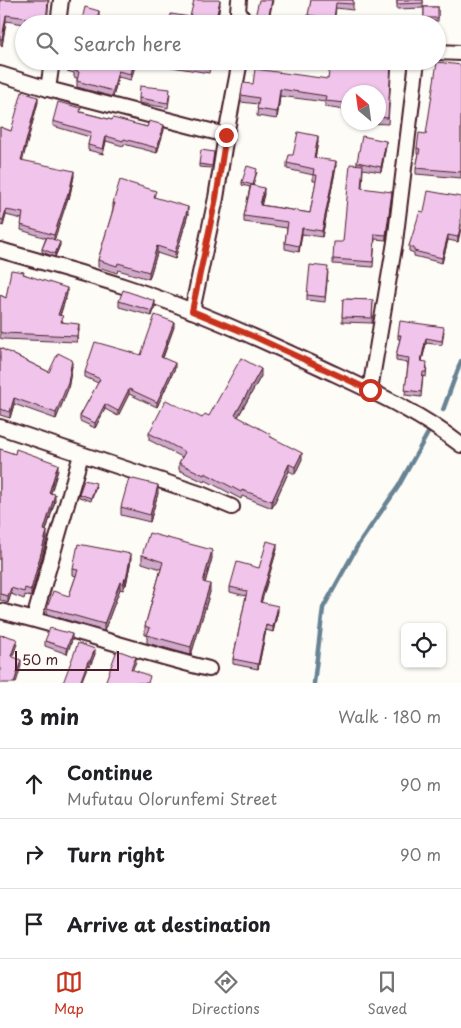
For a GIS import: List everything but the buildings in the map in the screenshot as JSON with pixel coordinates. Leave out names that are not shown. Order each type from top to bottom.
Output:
[{"type":"street","points":[[59,15],[61,0]]},
{"type":"street","points":[[239,0],[238,11],[241,15]]},
{"type":"street","points":[[446,52],[461,53]]},
{"type":"street","points":[[48,89],[51,70]]},
{"type":"street","points":[[192,311],[216,198],[238,70]]},
{"type":"street","points":[[370,390],[395,242],[416,70]]},
{"type":"street","points":[[0,74],[48,89],[226,135]]},
{"type":"street","points":[[0,250],[123,286],[192,311],[255,337],[370,390],[424,418],[461,445]]},
{"type":"street","points":[[0,427],[201,494],[232,507]]},
{"type":"street","points":[[34,619],[81,455]]},
{"type":"street","points":[[0,611],[34,619],[154,656],[209,669]]},
{"type":"waterway","points":[[443,410],[461,361]]},
{"type":"waterway","points":[[314,683],[323,608],[358,545],[398,487],[428,433]]},
{"type":"route","points":[[226,135],[216,198],[192,311],[255,337],[370,390]]}]
